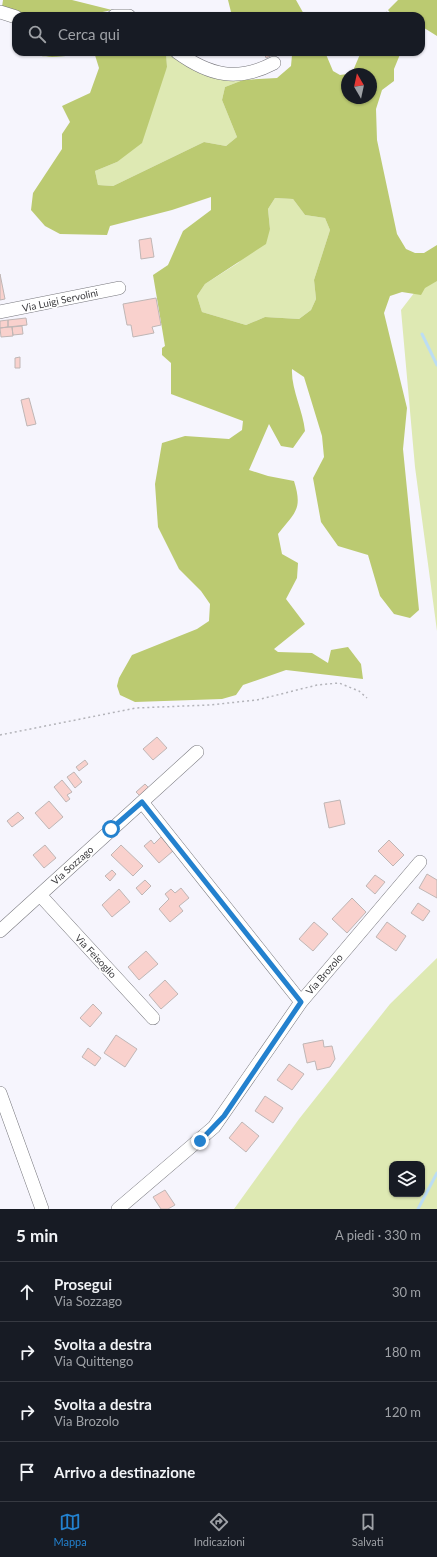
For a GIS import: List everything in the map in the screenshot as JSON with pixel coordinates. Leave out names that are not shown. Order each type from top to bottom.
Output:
[{"type":"street","points":[[0,12],[12,16]]},
{"type":"street","points":[[183,56],[196,65],[229,74],[249,74],[274,63]]},
{"type":"street","name":"Via Luigi Servolini","points":[[0,312],[119,288]]},
{"type":"street","name":"Via Sozzago","points":[[0,931],[197,752]]},
{"type":"street","points":[[142,802],[301,1002]]},
{"type":"street","name":"Via Brozolo","points":[[118,1209],[214,1127],[301,1002],[420,862]]},
{"type":"street","name":"Via Feisoglio","points":[[40,895],[153,1018]]},
{"type":"street","points":[[0,1093],[42,1209]]},
{"type":"path","points":[[0,735],[136,708],[209,705],[257,700],[317,685],[339,682],[359,691],[367,698]]},
{"type":"green space","points":[[3,0],[72,0],[112,10],[102,12],[19,12],[2,7]]},
{"type":"green space","points":[[228,0],[296,0],[303,12],[231,12]]},
{"type":"green space","points":[[398,0],[437,0],[437,36],[425,28],[425,12],[390,12],[388,10]]},
{"type":"green space","points":[[95,56],[166,56],[167,67],[142,143],[117,162],[95,171],[98,185],[113,186],[204,142],[226,146],[237,137],[222,100],[225,87],[243,80],[277,78],[291,66],[292,56],[327,56],[333,71],[341,75],[341,104],[377,104],[377,68],[354,68],[359,56],[399,56],[394,69],[394,81],[382,90],[376,109],[377,140],[397,234],[406,249],[415,253],[424,253],[437,245],[437,281],[425,288],[421,295],[402,292],[390,296],[384,313],[407,408],[403,449],[419,610],[410,618],[394,614],[380,596],[368,555],[338,546],[321,522],[313,478],[324,457],[322,436],[304,377],[292,369],[293,384],[305,431],[293,448],[281,446],[269,424],[249,470],[268,476],[294,481],[298,498],[296,510],[278,534],[282,554],[298,563],[297,578],[286,599],[305,624],[274,649],[278,652],[312,653],[328,663],[331,650],[348,647],[361,664],[363,679],[286,670],[243,685],[236,695],[222,699],[135,702],[120,695],[117,686],[119,678],[132,655],[197,629],[209,621],[210,604],[201,591],[179,569],[158,527],[155,484],[162,443],[185,436],[229,439],[242,430],[243,421],[171,394],[171,363],[162,355],[162,348],[165,346],[153,275],[168,265],[183,231],[211,210],[211,197],[172,210],[110,226],[107,235],[60,234],[45,226],[31,210],[33,193],[62,149],[62,134],[70,122],[62,106],[90,93],[99,68]],"holes":[[[275,198],[293,199],[305,215],[325,218],[330,230],[314,280],[316,299],[311,310],[299,319],[265,317],[246,325],[202,312],[197,296],[205,284],[266,244],[270,229],[268,209]]]},
{"type":"green space","points":[[166,56],[176,56],[204,72],[243,80],[225,87],[222,100],[237,137],[226,146],[204,142],[113,186],[98,185],[95,171],[117,162],[167,67]]},
{"type":"green space","points":[[275,198],[293,199],[305,215],[325,218],[330,230],[314,280],[316,299],[311,310],[299,319],[265,317],[246,325],[202,312],[197,296],[205,284],[238,263],[270,229],[268,209]]},
{"type":"green space","points":[[437,278],[437,631],[415,467],[401,310],[421,284]]},
{"type":"green space","points":[[437,958],[437,1209],[234,1209],[299,1119],[390,1004]]},
{"type":"building","points":[[151,238],[154,257],[141,259],[139,240]]},
{"type":"building","points":[[0,274],[5,299],[0,300]]},
{"type":"building","points":[[156,298],[161,325],[152,327],[154,333],[133,337],[131,325],[127,325],[123,304]]},
{"type":"building","points":[[26,318],[27,325],[8,327],[8,320]]},
{"type":"building","points":[[8,320],[8,327],[0,328],[0,321]]},
{"type":"building","points":[[22,326],[23,334],[13,335],[12,327]]},
{"type":"building","points":[[12,327],[13,336],[1,337],[0,328]]},
{"type":"building","points":[[20,357],[20,368],[15,368],[15,358]]},
{"type":"building","points":[[29,398],[36,424],[27,426],[21,400]]},
{"type":"building","points":[[157,737],[167,748],[153,760],[143,749]]},
{"type":"building","points":[[85,760],[88,764],[79,771],[76,767]]},
{"type":"building","points":[[74,772],[82,782],[75,788],[67,777]]},
{"type":"building","points":[[62,780],[72,792],[67,795],[70,799],[66,802],[54,787]]},
{"type":"building","points":[[145,784],[150,789],[141,797],[136,792]]},
{"type":"building","points":[[340,800],[345,824],[329,828],[324,803]]},
{"type":"building","points":[[49,801],[63,817],[49,829],[35,813]]},
{"type":"building","points":[[18,812],[24,818],[12,827],[7,821]]},
{"type":"building","points":[[161,837],[173,851],[159,863],[144,846],[151,840],[154,844]]},
{"type":"building","points":[[389,840],[404,855],[393,866],[378,851]]},
{"type":"building","points":[[45,845],[56,858],[44,868],[33,855]]},
{"type":"building","points":[[121,845],[143,866],[133,876],[111,855]]},
{"type":"building","points":[[112,870],[116,874],[110,881],[105,876]]},
{"type":"building","points":[[427,874],[437,880],[437,898],[419,888]]},
{"type":"building","points":[[375,875],[385,882],[375,894],[366,886]]},
{"type":"building","points":[[145,880],[151,886],[142,895],[136,888]]},
{"type":"building","points":[[181,888],[189,898],[179,906],[183,911],[170,922],[159,909],[169,899],[165,894],[171,889],[175,893]]},
{"type":"building","points":[[119,889],[130,902],[112,917],[102,905]]},
{"type":"building","points":[[352,898],[366,912],[347,933],[332,919]]},
{"type":"building","points":[[418,903],[430,911],[423,921],[411,913]]},
{"type":"building","points":[[314,922],[328,934],[313,951],[299,939]]},
{"type":"building","points":[[387,922],[406,936],[396,951],[376,937]]},
{"type":"building","points":[[146,951],[158,964],[139,980],[128,967]]},
{"type":"building","points":[[165,980],[178,994],[161,1009],[149,995]]},
{"type":"building","points":[[93,1004],[102,1013],[90,1027],[80,1018]]},
{"type":"building","points":[[116,1035],[137,1049],[125,1067],[104,1053]]},
{"type":"building","points":[[323,1040],[324,1047],[332,1046],[335,1059],[330,1067],[317,1070],[315,1061],[307,1063],[303,1044]]},
{"type":"building","points":[[88,1048],[101,1058],[95,1066],[82,1057]]},
{"type":"building","points":[[289,1064],[304,1074],[292,1090],[277,1080]]},
{"type":"building","points":[[265,1096],[283,1108],[273,1123],[255,1111]]},
{"type":"building","points":[[242,1122],[259,1136],[246,1152],[229,1138]]},
{"type":"building","points":[[165,1190],[175,1205],[168,1209],[161,1209],[153,1197]]},
{"type":"waterway","points":[[422,334],[437,365]]},
{"type":"waterway","points":[[418,1209],[437,1173]]},
{"type":"route","points":[[111,829],[142,802],[301,1002],[224,1116],[200,1141]]}]
